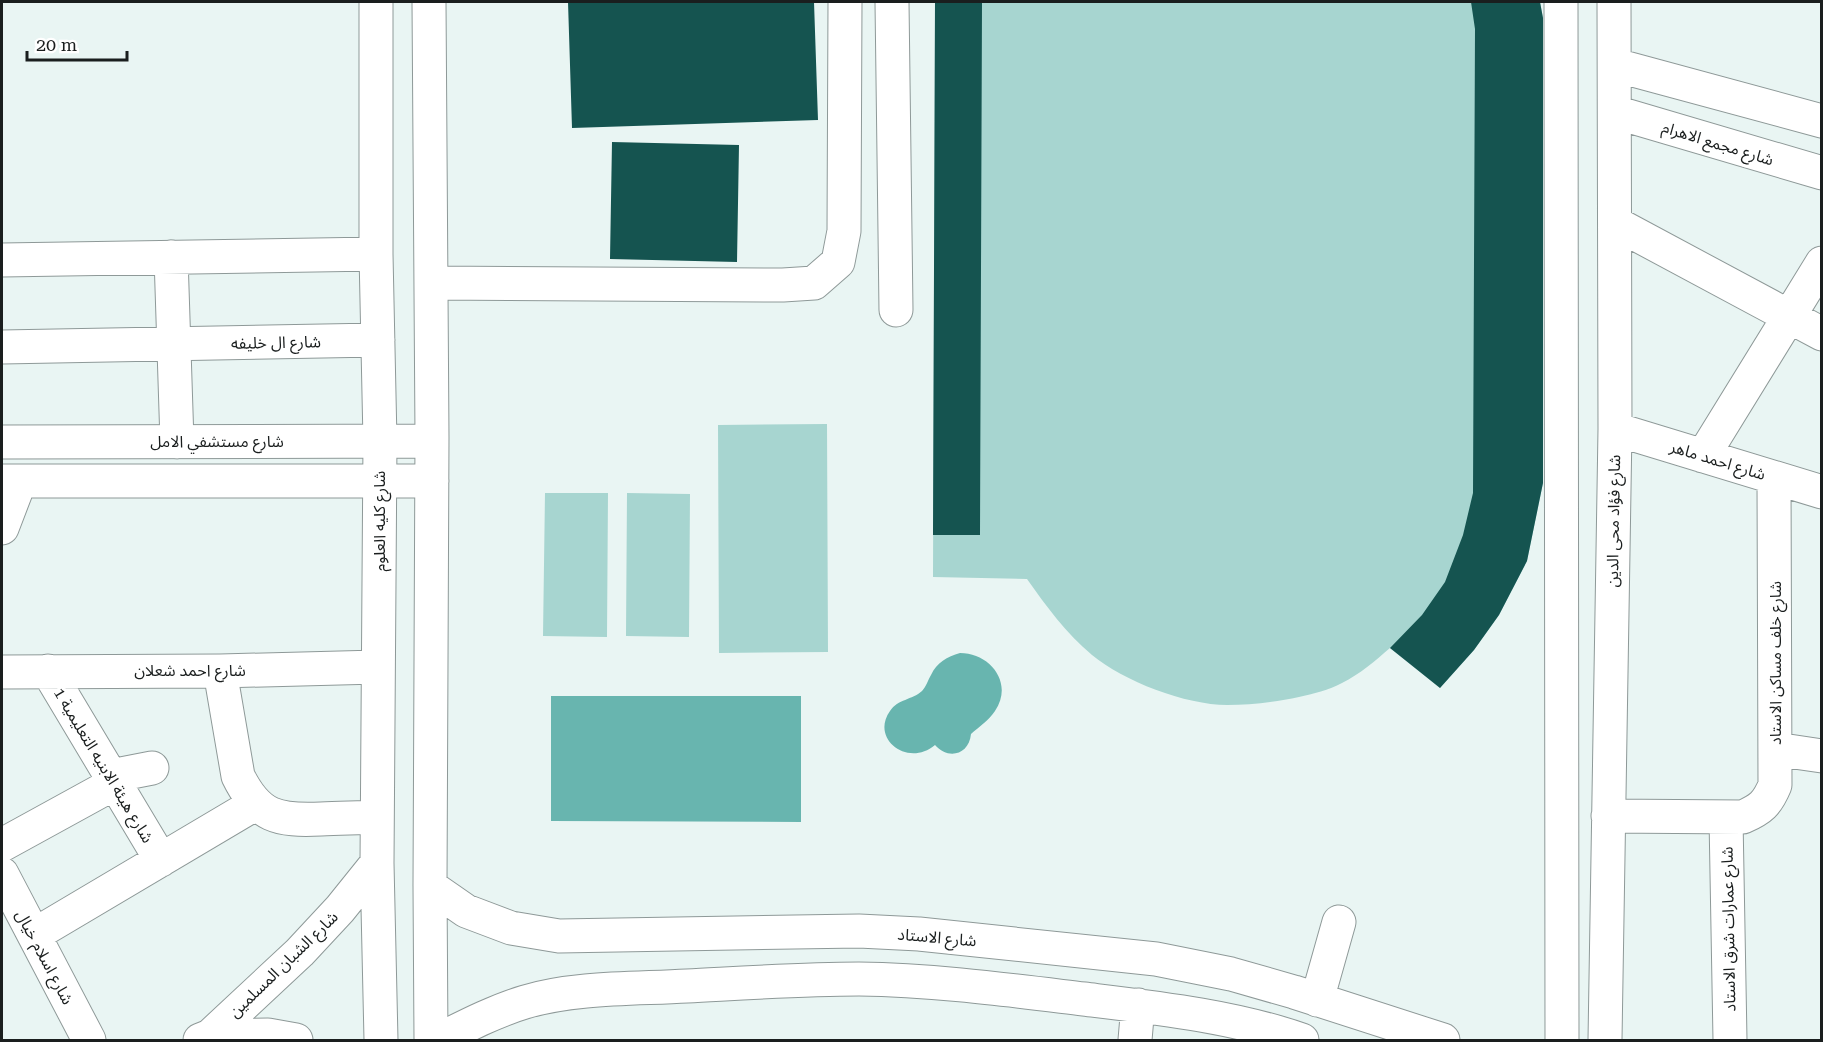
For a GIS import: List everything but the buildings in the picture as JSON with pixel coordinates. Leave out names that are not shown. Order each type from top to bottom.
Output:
[{"type":"street","name":"شارع كليه العلوم","points":[[376,2],[376,254],[380,441],[377,863],[381,1041]]},
{"type":"street","points":[[429,2],[432,441],[431,1041]]},
{"type":"street","points":[[431,283],[783,285],[814,283],[838,262],[843,231],[845,2]]},
{"type":"street","points":[[892,2],[896,310]]},
{"type":"street","points":[[1562,2],[1562,1041]]},
{"type":"street","name":"شارع فؤاد محى الدين","points":[[1605,1041],[1615,429],[1614,2]]},
{"type":"street","points":[[1615,65],[1821,121]]},
{"type":"street","name":"شارع مجمع الاهرام","points":[[1615,112],[1821,173]]},
{"type":"street","points":[[1615,223],[1821,334]]},
{"type":"street","points":[[843,231],[895,230]]},
{"type":"street","points":[[2,260],[376,254]]},
{"type":"street","points":[[171,257],[177,442]]},
{"type":"street","points":[[1703,456],[1821,263]]},
{"type":"street","name":"شارع ال خليفه","points":[[2,347],[378,340]]},
{"type":"street","name":"شارع احمد ماهر","points":[[1615,429],[1821,492]]},
{"type":"street","name":"شارع مستشفي الامل","points":[[2,442],[432,441]]},
{"type":"street","name":"شارع خلف مساكن الاستاد","points":[[1726,818],[1743,817],[1757,811],[1769,800],[1775,785],[1774,478]]},
{"type":"street","points":[[2,528],[11,481],[432,480]]},
{"type":"street","name":"شارع احمد شعلان","points":[[2,672],[220,671],[378,667]]},
{"type":"street","name":"شارع هيئة الابنيه التعليمية 1","points":[[48,671],[161,860]]},
{"type":"street","points":[[220,671],[238,776],[245,791],[255,804],[272,815],[291,820],[377,817]]},
{"type":"street","points":[[1775,749],[1821,756]]},
{"type":"street","points":[[2,845],[113,780],[152,768]]},
{"type":"street","points":[[34,935],[255,804]]},
{"type":"street","points":[[1608,816],[1726,818]]},
{"type":"street","name":"شارع عمارات شرق الاستاد","points":[[1726,818],[1730,1041]]},
{"type":"street","name":"شارع الشبان المسلمين","points":[[205,1038],[300,952],[340,909],[377,863]]},
{"type":"street","name":"شارع اسلام خيال","points":[[2,874],[89,1041]]},
{"type":"street","name":"شارع الاستاد","points":[[430,886],[466,911],[511,928],[559,936],[859,931],[919,934],[1156,959],[1232,974],[1443,1041]]},
{"type":"street","points":[[438,1041],[477,1020],[526,1002],[578,992],[860,979],[962,985],[1143,1006],[1218,1018],[1291,1037],[1306,996],[1339,922]]},
{"type":"street","points":[[1135,1041],[1156,959]]},
{"type":"street","name":"شارع الشبان المسلمين","points":[[205,1038],[268,1035],[296,1041]]},
{"type":"shaded area","points":[[935,2],[1540,2],[1543,18],[1543,483],[1527,561],[1499,615],[1474,650],[1440,688],[1390,648],[1349,679],[1332,688],[1315,693],[1263,703],[1227,705],[1193,701],[1156,690],[1105,665],[1065,628],[1027,579],[933,577]]},
{"type":"shaded area","points":[[827,424],[828,652],[719,653],[718,425]]},
{"type":"shaded area","points":[[545,493],[608,493],[607,637],[543,636]]},
{"type":"shaded area","points":[[627,493],[690,494],[689,637],[626,636]]},
{"type":"shaded area","points":[[960,653],[981,658],[996,672],[1002,690],[995,711],[971,734],[966,747],[957,753],[946,753],[935,745],[914,753],[904,752],[895,747],[888,740],[885,731],[885,721],[890,711],[897,704],[922,691],[939,663]]},
{"type":"shaded area","points":[[551,696],[801,696],[801,822],[551,821]]}]
